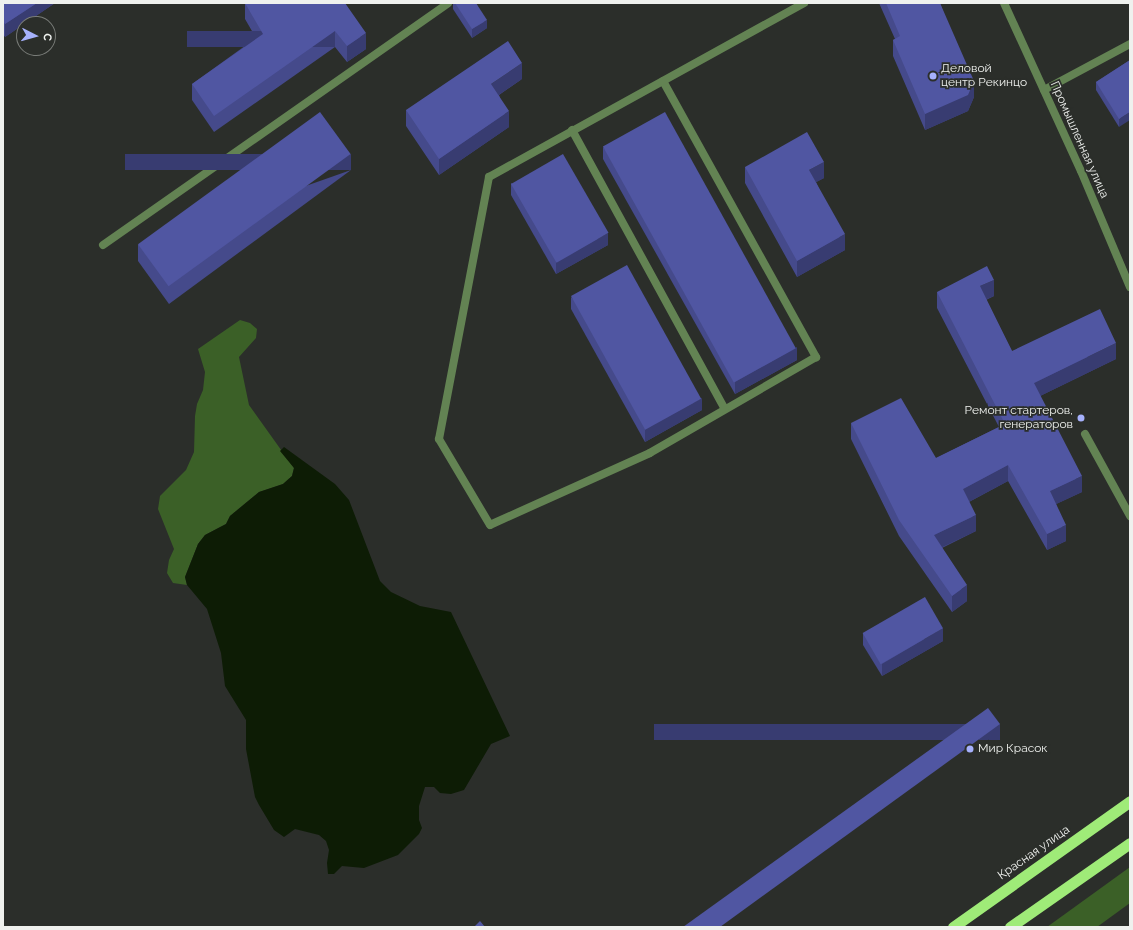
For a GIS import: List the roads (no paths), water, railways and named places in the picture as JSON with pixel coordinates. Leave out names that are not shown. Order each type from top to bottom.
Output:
[{"type":"highway","name":"Красная улица","points":[[953,927],[1130,801]]},
{"type":"highway","points":[[1010,927],[1130,843]]},
{"type":"street","points":[[103,246],[448,3]]},
{"type":"street","points":[[663,81],[816,357],[650,453],[490,525],[438,439],[489,177],[804,3]]},
{"type":"street","name":"Промышленная улица","points":[[1004,3],[1044,90],[1130,287]]},
{"type":"street","points":[[1044,90],[1130,44]]},
{"type":"street","points":[[572,130],[725,409]]},
{"type":"street","points":[[1085,434],[1130,516]]},
{"type":"place","name":"Деловой центр Рекинцо","points":[[933,76]]},
{"type":"place","name":"Ремонт стартеров, генераторов","points":[[1081,418]]},
{"type":"place","name":"Мир Красок","points":[[970,749]]}]
